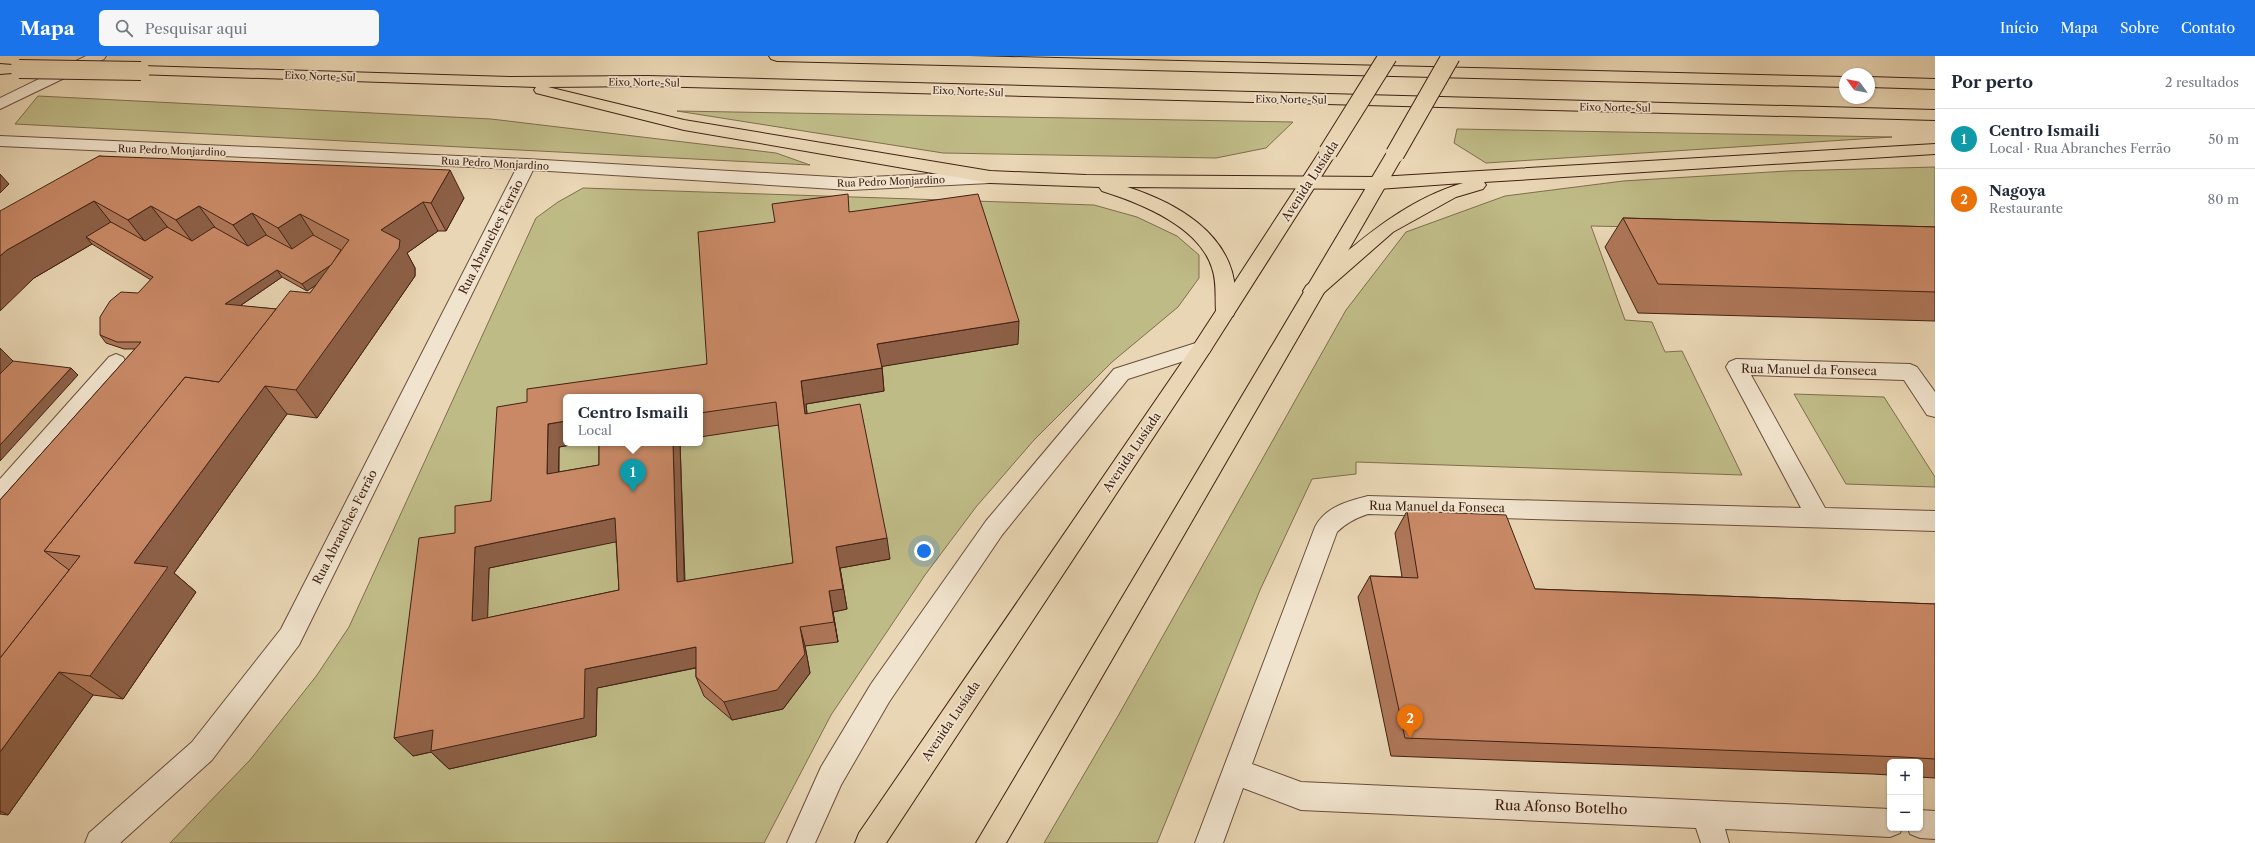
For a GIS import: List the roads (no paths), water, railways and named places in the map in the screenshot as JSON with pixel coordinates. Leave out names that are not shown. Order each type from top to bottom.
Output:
[{"type":"main road","points":[[777,56],[1839,82]]},
{"type":"main road","name":"Avenida Lusíada","points":[[869,843],[1202,348],[1388,56]]},
{"type":"main road","points":[[990,843],[1313,291],[1378,184],[1451,56]]},
{"type":"main road","name":"Eixo Norte-Sul","points":[[0,69],[140,71],[510,82],[648,81],[1935,115]]},
{"type":"main road","points":[[510,82],[684,125],[990,176],[1086,181],[1378,184],[1935,149]]},
{"type":"main road","points":[[1875,82],[1935,84]]},
{"type":"main road","points":[[1313,291],[1386,228],[1450,193],[1510,175]]},
{"type":"main road","points":[[1086,181],[1127,193],[1172,212],[1201,235],[1222,266],[1226,311]]},
{"type":"street","points":[[0,104],[98,56]]},
{"type":"street","name":"Rua Pedro Monjardino","points":[[0,141],[527,164],[850,184],[990,176]]},
{"type":"street","points":[[124,163],[139,148]]},
{"type":"street","name":"Rua Abranches Ferrão","points":[[99,843],[202,751],[290,637],[527,164]]},
{"type":"street","points":[[801,843],[831,776],[880,693],[994,528],[1121,374],[1202,348]]},
{"type":"street","points":[[0,495],[116,362]]},
{"type":"street","name":"Rua Manuel da Fonseca","points":[[1818,518],[1736,367],[1910,372],[1935,409]]},
{"type":"street","name":"Rua Manuel da Fonseca","points":[[1209,843],[1327,527],[1335,518],[1350,509],[1368,505],[1935,521]]},
{"type":"street","name":"Rua Afonso Botelho","points":[[1237,771],[1271,786],[1301,796],[1705,813],[1887,823]]},
{"type":"street","points":[[1705,813],[1715,843]]},
{"type":"street","points":[[1923,824],[1935,825]]},
{"type":"place","name":"Centro Ismaili","points":[[633,492]]},
{"type":"place","name":"Nagoya","points":[[1410,738]]}]
